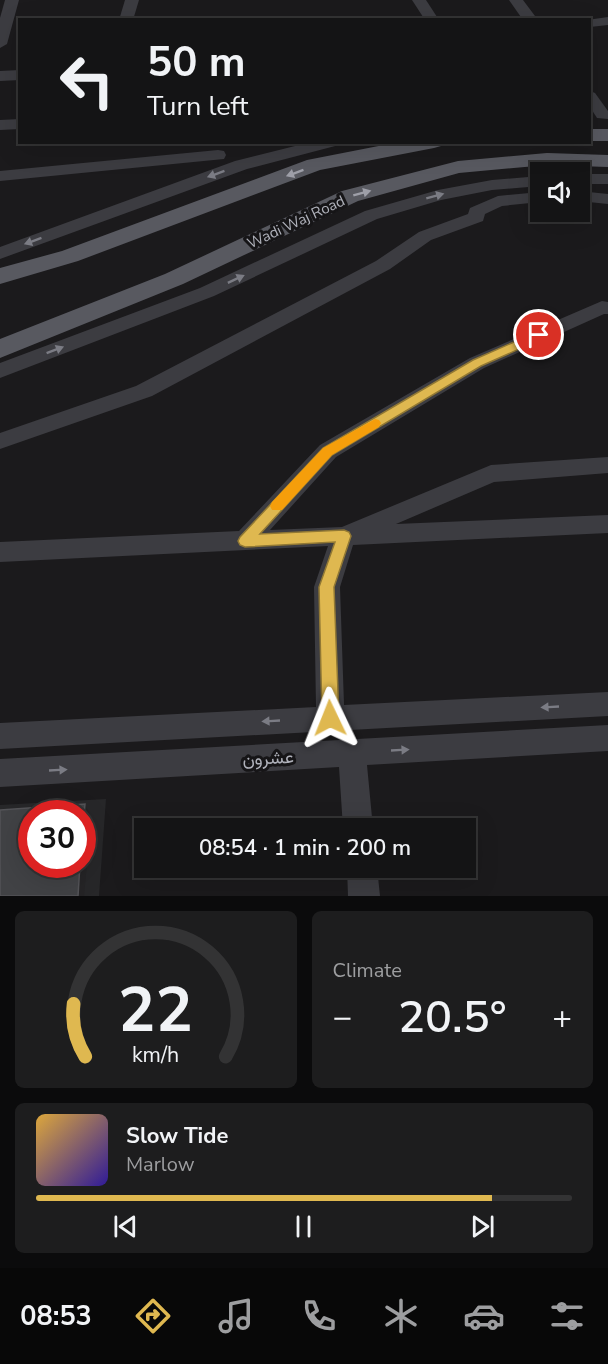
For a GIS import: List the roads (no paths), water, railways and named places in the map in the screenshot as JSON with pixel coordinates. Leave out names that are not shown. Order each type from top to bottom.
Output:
[{"type":"main road","points":[[591,135],[608,135]]},
{"type":"main road","points":[[0,276],[70,256],[315,165],[424,144]]},
{"type":"main road","name":"Wadi Waj Road","points":[[0,349],[174,279],[350,196],[458,167],[547,159],[608,161]]},
{"type":"main road","points":[[0,329],[69,308],[174,265],[237,235],[331,205]]},
{"type":"main road","points":[[0,294],[117,252],[159,233],[191,212]]},
{"type":"street","points":[[1,37],[12,0]]},
{"type":"street","points":[[127,18],[132,0]]},
{"type":"street","points":[[419,0],[431,18]]},
{"type":"street","points":[[516,0],[530,18]]},
{"type":"street","points":[[591,23],[608,21]]},
{"type":"street","points":[[0,76],[18,75]]},
{"type":"street","points":[[591,98],[600,115]]},
{"type":"street","points":[[0,125],[18,124]]},
{"type":"street","points":[[0,253],[241,165],[325,144]]},
{"type":"street","points":[[0,176],[218,155]]},
{"type":"street","points":[[590,179],[608,179]]},
{"type":"street","points":[[0,371],[207,292],[371,215],[438,195],[492,185],[530,182]]},
{"type":"street","points":[[590,197],[608,199]]},
{"type":"street","points":[[0,441],[144,391],[383,265],[425,236],[477,217],[476,212],[498,201],[530,198]]},
{"type":"street","points":[[245,541],[328,451],[477,363],[602,307],[608,308]]},
{"type":"street","points":[[330,718],[327,587],[344,536],[491,474],[608,465]]},
{"type":"street","points":[[0,552],[608,524]]},
{"type":"street","points":[[0,736],[608,704]]},
{"type":"street","name":"عشرون","points":[[0,773],[608,738]]},
{"type":"street","points":[[352,753],[357,818]]},
{"type":"street","points":[[363,878],[364,896]]}]
